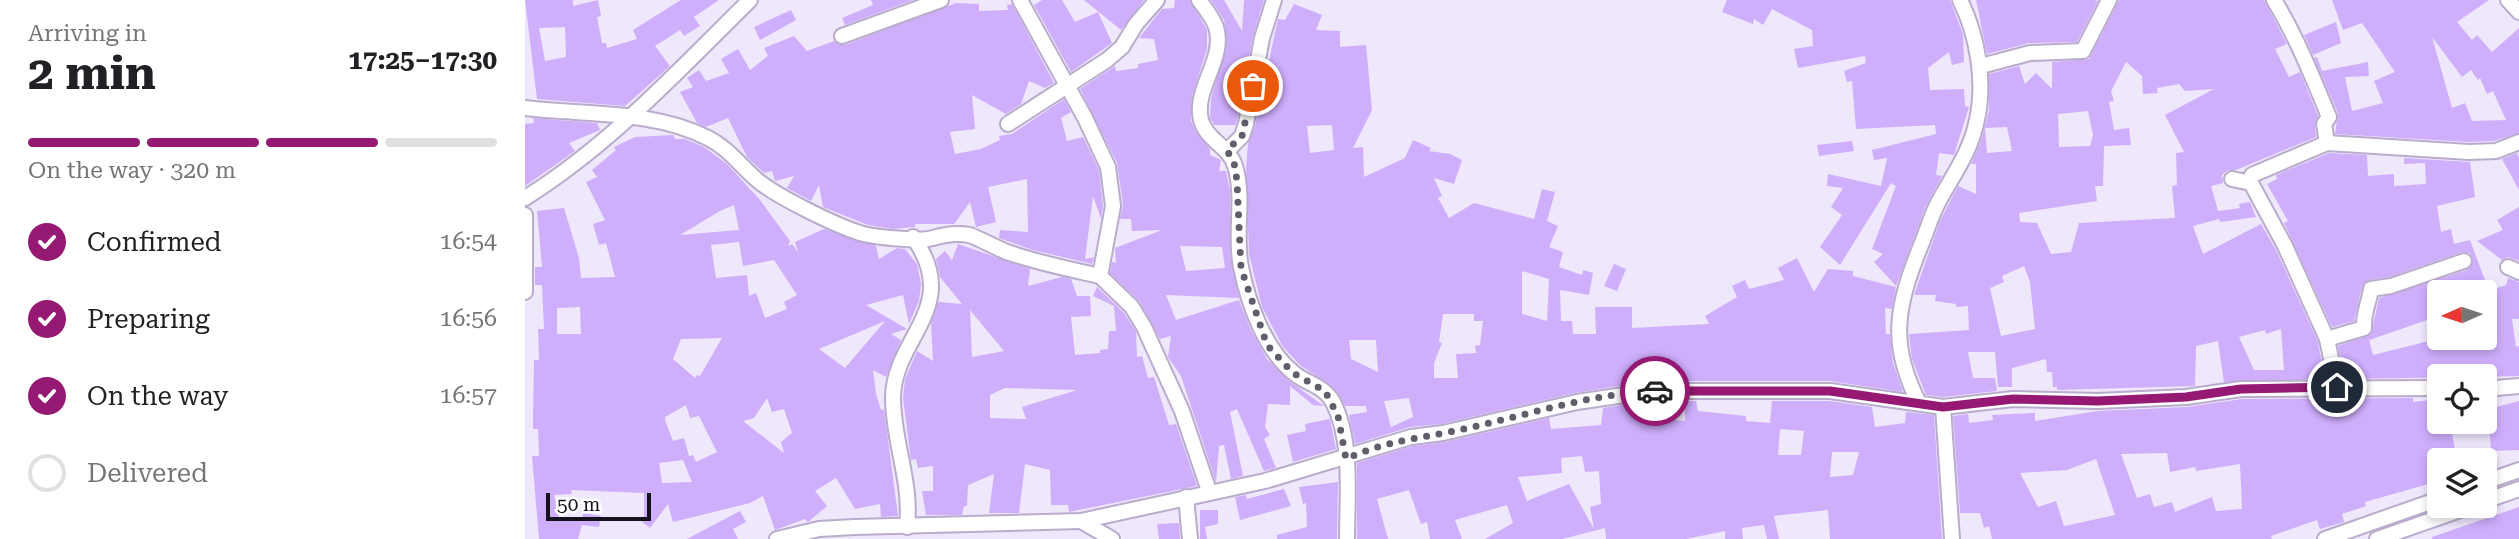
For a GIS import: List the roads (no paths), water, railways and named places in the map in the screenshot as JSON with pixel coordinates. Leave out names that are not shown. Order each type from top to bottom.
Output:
[{"type":"street","points":[[525,198],[563,174],[630,117],[750,0]]},
{"type":"street","points":[[842,36],[941,0]]},
{"type":"street","points":[[1020,0],[1068,87],[1102,154],[1111,179],[1113,206],[1100,276]]},
{"type":"street","points":[[1008,124],[1068,87],[1122,47],[1136,24],[1157,0]]},
{"type":"street","points":[[1199,0],[1216,28],[1215,58],[1202,94],[1200,118],[1206,132],[1227,150],[1236,174],[1241,268],[1267,345],[1293,373],[1325,391],[1338,416],[1346,459],[1347,539]]},
{"type":"street","points":[[1227,150],[1242,136],[1246,124],[1262,38],[1274,0]]},
{"type":"street","points":[[1919,403],[1910,386],[1897,329],[1898,309],[1937,204],[1958,168],[1976,124],[1981,66],[1960,0]]},
{"type":"street","points":[[1981,66],[2030,53],[2083,51],[2109,0]]},
{"type":"street","points":[[2274,0],[2290,26],[2295,44],[2329,117],[2324,124],[2327,143]]},
{"type":"street","points":[[2508,0],[2519,12]]},
{"type":"street","points":[[525,108],[630,117],[686,127],[711,139],[734,155],[756,180],[777,194],[861,234],[900,240],[913,237],[927,239],[938,234],[973,235],[983,243],[1010,253],[1100,276],[1132,307],[1144,327],[1182,411],[1209,491]]},
{"type":"street","points":[[2252,175],[2327,143],[2469,152],[2495,151],[2518,145]]},
{"type":"street","points":[[2232,179],[2251,183],[2285,246],[2327,339],[2337,387]]},
{"type":"street","points":[[525,215],[525,292]]},
{"type":"street","points":[[907,527],[909,504],[893,400],[895,380],[925,319],[930,283],[927,258],[913,237]]},
{"type":"street","points":[[2327,339],[2364,328],[2364,311],[2369,304],[2371,289],[2391,286],[2464,261]]},
{"type":"street","points":[[2497,388],[2519,386]]},
{"type":"street","points":[[777,539],[907,527],[1081,522],[1145,509],[1209,491],[1265,481],[1346,459],[1376,446],[1411,437],[1443,433],[1577,402],[1651,391],[1830,391],[1943,407],[2013,399],[2098,401],[2186,397],[2241,389],[2427,388]]},
{"type":"street","points":[[1943,407],[1952,539]]},
{"type":"street","points":[[2497,478],[2519,470]]},
{"type":"street","points":[[2497,497],[2519,489]]},
{"type":"street","points":[[1186,497],[1190,539]]},
{"type":"street","points":[[2325,539],[2427,503]]},
{"type":"street","points":[[2377,539],[2437,518]]},
{"type":"street","points":[[1081,522],[1112,539]]}]
